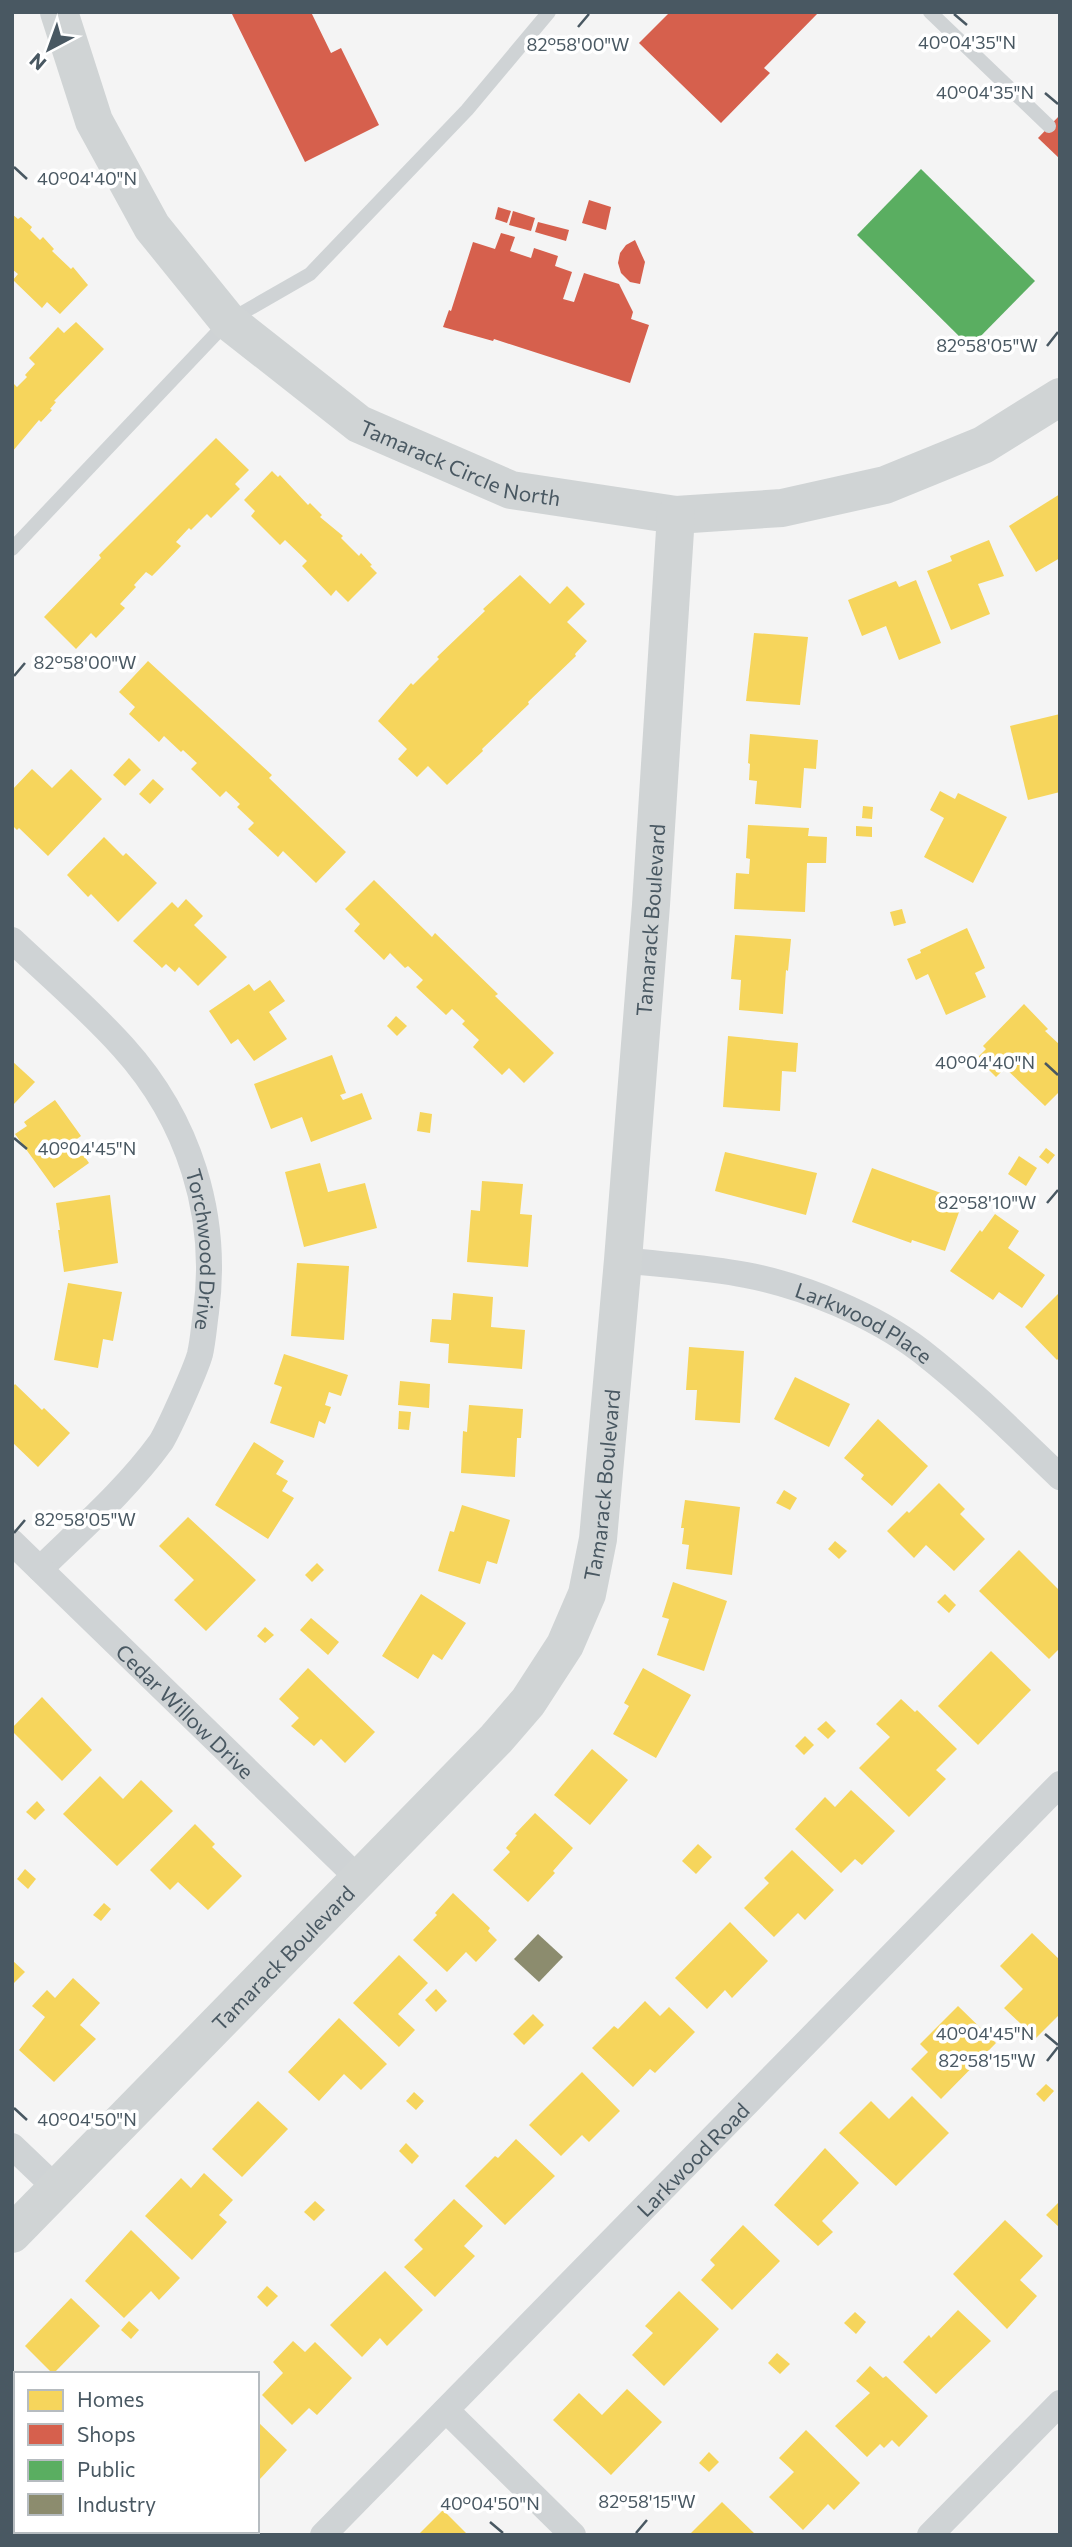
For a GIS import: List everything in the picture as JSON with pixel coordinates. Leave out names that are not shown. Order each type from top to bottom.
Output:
[{"type":"street","name":"Tamarack Circle North","points":[[59,12],[94,121],[152,227],[228,321],[359,424],[511,490],[676,515],[782,508],[885,485],[982,445],[1060,397]]},
{"type":"street","name":"Tamarack Boulevard","points":[[12,2234],[496,1740],[528,1702],[565,1645],[587,1594],[598,1539],[624,1260],[652,905],[676,515]]},
{"type":"street","name":"Torchwood Drive","points":[[12,940],[123,1047],[152,1083],[175,1124],[195,1170],[206,1210],[210,1279],[200,1356],[162,1440],[117,1492],[40,1569]]},
{"type":"street","name":"Larkwood Place","points":[[624,1260],[747,1275],[812,1293],[869,1319],[929,1358],[987,1406],[1060,1477]]},
{"type":"street","name":"Cedar Willow Drive","points":[[12,1542],[359,1879]]},
{"type":"street","name":"Larkwood Road","points":[[323,2535],[1060,1784]]},
{"type":"street","points":[[12,2146],[56,2188]]},
{"type":"street","points":[[930,2535],[1060,2403]]},
{"type":"street","points":[[446,2410],[573,2535]]},
{"type":"lane","points":[[12,549],[228,321],[310,274],[467,110],[549,12]]},
{"type":"lane","points":[[930,12],[1048,126]]},
{"type":"building: Homes","points":[[12,214],[18,219],[21,217],[32,227],[30,230],[40,240],[43,237],[54,249],[52,251],[71,269],[73,267],[88,285],[60,314],[47,302],[42,308],[13,280],[18,274],[12,269]]},
{"type":"building: Homes","points":[[76,322],[104,349],[54,401],[56,402],[50,409],[52,410],[41,422],[39,420],[12,452],[12,382],[17,387],[27,377],[25,375],[35,364],[29,358],[58,327],[64,333]]},
{"type":"building: Homes","points":[[216,438],[249,470],[235,484],[240,489],[211,518],[207,514],[191,530],[189,528],[176,542],[181,546],[159,569],[152,576],[146,572],[134,585],[136,587],[120,604],[125,608],[96,638],[91,633],[76,649],[44,617],[101,558],[99,555]]},
{"type":"building: Homes","points":[[272,471],[278,477],[280,475],[308,505],[310,503],[322,515],[320,517],[343,536],[341,538],[359,556],[361,553],[377,573],[348,602],[336,590],[331,596],[302,566],[307,561],[285,540],[280,545],[251,516],[255,511],[244,500]]},
{"type":"building: Homes","points":[[1060,494],[1060,558],[1036,572],[1009,526]]},
{"type":"building: Homes","points":[[989,540],[1004,576],[978,584],[990,614],[951,630],[927,571],[952,561],[950,556]]},
{"type":"building: Homes","points":[[520,575],[550,604],[567,586],[585,604],[567,622],[587,641],[576,656],[447,785],[428,766],[417,777],[398,759],[407,749],[378,721],[411,683],[413,685],[439,659],[437,657],[485,611],[483,609]]},
{"type":"building: Homes","points":[[916,580],[941,643],[899,660],[886,626],[862,636],[848,600],[896,581],[899,587]]},
{"type":"building: Homes","points":[[754,633],[808,637],[800,705],[746,701]]},
{"type":"building: Homes","points":[[148,661],[272,775],[269,778],[346,852],[316,883],[283,851],[278,857],[248,829],[254,823],[237,807],[240,804],[226,791],[220,797],[191,769],[197,763],[183,750],[181,752],[164,736],[159,742],[129,714],[135,707],[119,692]]},
{"type":"building: Homes","points":[[1060,714],[1060,792],[1028,800],[1010,726]]},
{"type":"building: Homes","points":[[750,734],[818,740],[816,769],[804,768],[801,808],[755,804],[757,781],[749,780]]},
{"type":"building: Homes","points":[[129,758],[141,770],[125,786],[113,775]]},
{"type":"building: Homes","points":[[32,769],[52,788],[71,769],[102,799],[48,856],[19,828],[17,830],[12,825],[12,790]]},
{"type":"building: Homes","points":[[153,779],[164,789],[150,804],[139,794]]},
{"type":"building: Homes","points":[[940,791],[955,799],[958,793],[1007,817],[973,883],[924,857],[944,818],[930,810]]},
{"type":"building: Homes","points":[[863,806],[873,807],[872,819],[862,818]]},
{"type":"building: Homes","points":[[748,825],[809,828],[808,836],[827,837],[826,863],[807,863],[805,912],[734,909],[736,873],[749,874],[750,859],[746,858]]},
{"type":"building: Homes","points":[[856,826],[872,827],[872,837],[856,836]]},
{"type":"building: Homes","points":[[104,837],[123,856],[126,853],[157,883],[118,922],[91,894],[88,897],[67,875]]},
{"type":"building: Homes","points":[[374,880],[432,937],[435,933],[554,1053],[524,1083],[509,1068],[502,1075],[473,1047],[479,1040],[462,1024],[465,1021],[452,1009],[446,1015],[416,987],[423,980],[408,966],[405,968],[390,953],[384,960],[354,931],[360,924],[345,909]]},
{"type":"building: Homes","points":[[186,899],[203,916],[194,925],[227,957],[198,986],[179,967],[175,972],[166,964],[162,968],[133,941],[172,902],[178,908]]},
{"type":"building: Homes","points":[[902,909],[906,923],[894,926],[890,912]]},
{"type":"building: Homes","points":[[967,928],[985,968],[975,973],[986,997],[946,1015],[928,974],[916,980],[907,959]]},
{"type":"building: Homes","points":[[735,935],[791,939],[783,1014],[739,1010],[741,980],[731,979]]},
{"type":"building: Homes","points":[[270,980],[285,1001],[269,1012],[287,1039],[254,1061],[238,1039],[231,1044],[209,1011],[249,984],[254,991]]},
{"type":"building: Homes","points":[[1024,1004],[1060,1045],[1060,1091],[1045,1106],[1005,1068],[996,1077],[977,1058],[986,1049],[983,1046]]},
{"type":"building: Homes","points":[[396,1016],[407,1026],[397,1036],[387,1026]]},
{"type":"building: Homes","points":[[728,1036],[798,1043],[796,1072],[782,1071],[780,1111],[723,1107]]},
{"type":"building: Homes","points":[[332,1055],[346,1093],[340,1095],[343,1100],[362,1093],[372,1119],[311,1142],[302,1117],[271,1129],[254,1084]]},
{"type":"building: Homes","points":[[12,1061],[35,1082],[12,1106]]},
{"type":"building: Homes","points":[[55,1100],[81,1136],[74,1141],[89,1163],[54,1188],[15,1134],[27,1126],[24,1122]]},
{"type":"building: Homes","points":[[420,1112],[432,1114],[430,1133],[417,1131]]},
{"type":"building: Homes","points":[[1046,1148],[1055,1155],[1048,1164],[1039,1157]]},
{"type":"building: Homes","points":[[725,1152],[817,1173],[806,1215],[715,1191]]},
{"type":"building: Homes","points":[[1019,1156],[1037,1168],[1026,1186],[1008,1174]]},
{"type":"building: Homes","points":[[320,1163],[328,1192],[365,1183],[377,1228],[304,1247],[285,1172]]},
{"type":"building: Homes","points":[[872,1168],[963,1201],[945,1251],[912,1240],[911,1243],[852,1222]]},
{"type":"building: Homes","points":[[482,1181],[523,1184],[520,1214],[532,1215],[528,1267],[467,1262],[471,1210],[480,1211]]},
{"type":"building: Homes","points":[[110,1195],[118,1263],[64,1272],[56,1203]]},
{"type":"building: Homes","points":[[995,1214],[1019,1231],[1008,1248],[1045,1275],[1022,1308],[999,1292],[993,1300],[950,1271]]},
{"type":"building: Homes","points":[[297,1263],[349,1266],[344,1340],[291,1336]]},
{"type":"building: Homes","points":[[68,1283],[122,1292],[113,1341],[103,1339],[98,1368],[54,1360]]},
{"type":"building: Homes","points":[[1060,1292],[1060,1357],[1057,1360],[1025,1327]]},
{"type":"building: Homes","points":[[453,1293],[493,1297],[491,1327],[525,1330],[522,1369],[448,1363],[449,1344],[430,1342],[432,1319],[451,1320]]},
{"type":"building: Homes","points":[[689,1347],[744,1351],[740,1423],[695,1420],[697,1390],[686,1390]]},
{"type":"building: Homes","points":[[284,1354],[348,1375],[341,1396],[329,1392],[325,1405],[331,1407],[325,1424],[319,1421],[314,1438],[270,1423],[282,1387],[274,1384]]},
{"type":"building: Homes","points":[[795,1377],[850,1404],[829,1447],[774,1419]]},
{"type":"building: Homes","points":[[400,1381],[430,1384],[429,1408],[398,1405]]},
{"type":"building: Homes","points":[[15,1384],[70,1433],[38,1467],[12,1442],[12,1388]]},
{"type":"building: Homes","points":[[469,1405],[523,1409],[521,1438],[517,1438],[515,1477],[461,1473],[463,1431],[467,1432]]},
{"type":"building: Homes","points":[[399,1411],[411,1412],[409,1430],[398,1429]]},
{"type":"building: Homes","points":[[878,1419],[928,1466],[892,1506],[861,1479],[864,1475],[844,1458]]},
{"type":"building: Homes","points":[[254,1442],[284,1461],[276,1474],[288,1481],[282,1491],[294,1498],[268,1539],[215,1505]]},
{"type":"building: Homes","points":[[939,1483],[965,1509],[960,1514],[985,1539],[954,1571],[926,1545],[914,1558],[887,1531]]},
{"type":"building: Homes","points":[[784,1490],[797,1498],[790,1510],[776,1503]]},
{"type":"building: Homes","points":[[685,1500],[740,1507],[732,1575],[686,1569],[689,1545],[682,1544],[684,1528],[681,1528]]},
{"type":"building: Homes","points":[[462,1505],[510,1520],[497,1564],[487,1561],[480,1584],[438,1571],[450,1531],[454,1532]]},
{"type":"building: Homes","points":[[188,1517],[256,1580],[206,1631],[174,1600],[194,1580],[159,1546]]},
{"type":"building: Homes","points":[[835,1541],[847,1551],[839,1559],[828,1549]]},
{"type":"building: Homes","points":[[1019,1550],[1060,1591],[1060,1648],[1049,1659],[979,1591]]},
{"type":"building: Homes","points":[[317,1563],[324,1570],[312,1582],[305,1575]]},
{"type":"building: Homes","points":[[673,1582],[727,1601],[704,1671],[657,1655],[669,1619],[662,1617]]},
{"type":"building: Homes","points":[[421,1594],[466,1623],[442,1660],[433,1654],[418,1679],[382,1656]]},
{"type":"building: Homes","points":[[945,1594],[956,1605],[949,1613],[937,1602]]},
{"type":"building: Homes","points":[[311,1618],[339,1642],[328,1655],[300,1630]]},
{"type":"building: Homes","points":[[265,1627],[274,1635],[265,1643],[257,1636]]},
{"type":"building: Homes","points":[[991,1651],[1031,1690],[978,1745],[938,1706]]},
{"type":"building: Homes","points":[[308,1668],[375,1732],[345,1763],[321,1739],[314,1746],[291,1726],[299,1718],[279,1699]]},
{"type":"building: Homes","points":[[643,1668],[691,1695],[656,1758],[613,1734],[629,1706],[624,1703]]},
{"type":"building: Homes","points":[[42,1697],[92,1750],[62,1781],[12,1731]]},
{"type":"building: Homes","points":[[901,1699],[915,1712],[917,1710],[957,1749],[936,1770],[946,1779],[909,1817],[859,1768],[890,1737],[876,1724]]},
{"type":"building: Homes","points":[[826,1721],[836,1731],[828,1739],[817,1729]]},
{"type":"building: Homes","points":[[805,1736],[814,1745],[804,1755],[795,1746]]},
{"type":"building: Homes","points":[[592,1749],[628,1780],[590,1825],[554,1795]]},
{"type":"building: Homes","points":[[100,1776],[123,1799],[141,1780],[173,1811],[117,1866],[63,1814]]},
{"type":"building: Homes","points":[[851,1790],[895,1831],[862,1865],[855,1859],[841,1873],[795,1829],[825,1797],[835,1807]]},
{"type":"building: Homes","points":[[37,1801],[45,1810],[35,1820],[26,1812]]},
{"type":"building: Homes","points":[[535,1813],[573,1848],[553,1871],[555,1873],[528,1902],[493,1870],[510,1852],[506,1848],[517,1835],[515,1834]]},
{"type":"building: Homes","points":[[195,1824],[215,1844],[212,1847],[242,1876],[208,1910],[178,1882],[170,1890],[150,1870]]},
{"type":"building: Homes","points":[[698,1844],[712,1857],[696,1874],[682,1861]]},
{"type":"building: Homes","points":[[792,1850],[834,1890],[805,1920],[798,1913],[774,1937],[744,1908],[769,1883],[764,1878]]},
{"type":"building: Homes","points":[[25,1869],[36,1879],[28,1889],[17,1879]]},
{"type":"building: Homes","points":[[453,1893],[490,1928],[488,1931],[497,1940],[476,1962],[466,1952],[447,1972],[413,1940]]},
{"type":"building: Homes","points":[[104,1903],[111,1909],[101,1921],[93,1915]]},
{"type":"building: Homes","points":[[730,1922],[768,1961],[732,1998],[725,1990],[707,2009],[675,1978]]},
{"type":"building: Homes","points":[[1032,1933],[1060,1960],[1060,2014],[1036,2038],[1004,2008],[1023,1989],[1000,1966]]},
{"type":"building: Homes","points":[[399,1955],[428,1983],[398,2014],[415,2030],[399,2047],[353,2003]]},
{"type":"building: Homes","points":[[12,1960],[25,1972],[12,1985]]},
{"type":"building: Homes","points":[[73,1978],[100,2003],[80,2025],[96,2039],[54,2082],[19,2050],[45,2017],[32,2006],[47,1990],[55,1998]]},
{"type":"building: Homes","points":[[436,1989],[447,2001],[436,2012],[425,2000]]},
{"type":"building: Homes","points":[[645,2001],[660,2016],[669,2007],[695,2032],[655,2073],[650,2069],[633,2087],[592,2048],[614,2026],[618,2029]]},
{"type":"building: Homes","points":[[958,2006],[996,2043],[941,2099],[911,2069],[928,2052],[920,2044]]},
{"type":"building: Homes","points":[[533,2014],[544,2025],[524,2045],[513,2034]]},
{"type":"building: Homes","points":[[339,2018],[387,2064],[361,2090],[344,2074],[319,2101],[288,2072]]},
{"type":"building: Homes","points":[[582,2072],[620,2111],[589,2142],[582,2135],[561,2156],[529,2125]]},
{"type":"building: Homes","points":[[1046,2084],[1054,2091],[1044,2102],[1036,2094]]},
{"type":"building: Homes","points":[[414,2092],[424,2101],[416,2110],[406,2101]]},
{"type":"building: Homes","points":[[912,2096],[949,2133],[896,2186],[839,2133],[871,2101],[889,2119]]},
{"type":"building: Homes","points":[[258,2101],[288,2129],[242,2177],[212,2149]]},
{"type":"building: Homes","points":[[516,2139],[555,2176],[505,2225],[465,2186]]},
{"type":"building: Homes","points":[[406,2143],[419,2156],[412,2164],[399,2151]]},
{"type":"building: Homes","points":[[825,2148],[859,2183],[822,2221],[833,2232],[818,2246],[774,2205]]},
{"type":"building: Homes","points":[[204,2173],[233,2200],[219,2215],[227,2222],[192,2260],[145,2216],[181,2178],[191,2188]]},
{"type":"building: Homes","points":[[454,2199],[483,2226],[464,2246],[475,2256],[435,2297],[404,2267],[423,2249],[414,2240]]},
{"type":"building: Homes","points":[[315,2201],[325,2210],[314,2221],[304,2212]]},
{"type":"building: Homes","points":[[1060,2201],[1060,2228],[1046,2215]]},
{"type":"building: Homes","points":[[1005,2220],[1043,2256],[1020,2280],[1037,2296],[1007,2329],[953,2274]]},
{"type":"building: Homes","points":[[743,2225],[780,2261],[732,2310],[701,2280],[715,2265],[710,2260]]},
{"type":"building: Homes","points":[[131,2230],[180,2278],[159,2300],[151,2291],[124,2318],[85,2281]]},
{"type":"building: Homes","points":[[385,2271],[423,2310],[387,2346],[380,2338],[362,2357],[330,2325]]},
{"type":"building: Homes","points":[[267,2286],[278,2296],[267,2307],[257,2297]]},
{"type":"building: Homes","points":[[679,2291],[719,2329],[664,2386],[632,2355],[653,2333],[645,2326]]},
{"type":"building: Homes","points":[[71,2298],[100,2326],[55,2372],[51,2372],[25,2346]]},
{"type":"building: Homes","points":[[958,2310],[991,2341],[936,2394],[903,2362]]},
{"type":"building: Homes","points":[[855,2312],[866,2322],[856,2334],[844,2323]]},
{"type":"building: Homes","points":[[129,2321],[139,2330],[131,2339],[121,2330]]},
{"type":"building: Homes","points":[[293,2341],[305,2352],[315,2342],[352,2378],[317,2415],[309,2408],[292,2425],[262,2395],[283,2373],[273,2362]]},
{"type":"building: Homes","points":[[777,2353],[790,2364],[780,2374],[768,2363]]},
{"type":"building: Homes","points":[[870,2366],[883,2378],[886,2376],[928,2416],[899,2447],[892,2440],[884,2448],[880,2444],[867,2457],[835,2426],[870,2393],[856,2381]]},
{"type":"building: Homes","points":[[12,2380],[14,2430],[12,2432]]},
{"type":"building: Homes","points":[[627,2389],[662,2422],[611,2475],[553,2420],[579,2393],[602,2415]]},
{"type":"building: Homes","points":[[259,2423],[287,2450],[259,2480]]},
{"type":"building: Homes","points":[[806,2430],[860,2483],[834,2510],[828,2504],[803,2530],[769,2497],[794,2472],[779,2458]]},
{"type":"building: Homes","points":[[709,2452],[719,2462],[709,2472],[699,2463]]},
{"type":"building: Homes","points":[[722,2502],[756,2535],[689,2535]]},
{"type":"building: Homes","points":[[443,2510],[468,2535],[418,2535]]},
{"type":"building: Homes","points":[[138,2533],[203,2533],[201,2535]]},
{"type":"building: Shops","points":[[231,12],[311,12],[331,53],[341,48],[379,125],[305,162]]},
{"type":"building: Shops","points":[[670,12],[819,12],[764,68],[770,73],[721,123],[639,43]]},
{"type":"building: Shops","points":[[1060,115],[1060,159],[1038,138]]},
{"type":"building: Shops","points":[[589,200],[611,207],[606,230],[582,223]]},
{"type":"building: Shops","points":[[498,207],[511,211],[507,223],[495,219]]},
{"type":"building: Shops","points":[[513,211],[535,218],[531,231],[509,225]]},
{"type":"building: Shops","points":[[538,222],[569,230],[566,241],[535,232]]},
{"type":"building: Shops","points":[[501,233],[515,237],[510,251],[531,258],[534,248],[558,256],[555,266],[572,272],[563,299],[574,302],[584,273],[619,284],[633,312],[631,319],[649,325],[630,383],[494,339],[493,341],[443,327],[449,310],[451,311],[473,242],[495,249]]},
{"type":"building: Shops","points":[[635,240],[645,262],[640,284],[630,282],[621,273],[618,263],[620,253],[626,245]]},
{"type":"building: Public","points":[[921,169],[1035,281],[970,347],[857,235]]},
{"type":"building: Industry","points":[[538,1934],[563,1957],[539,1982],[514,1959]]}]
